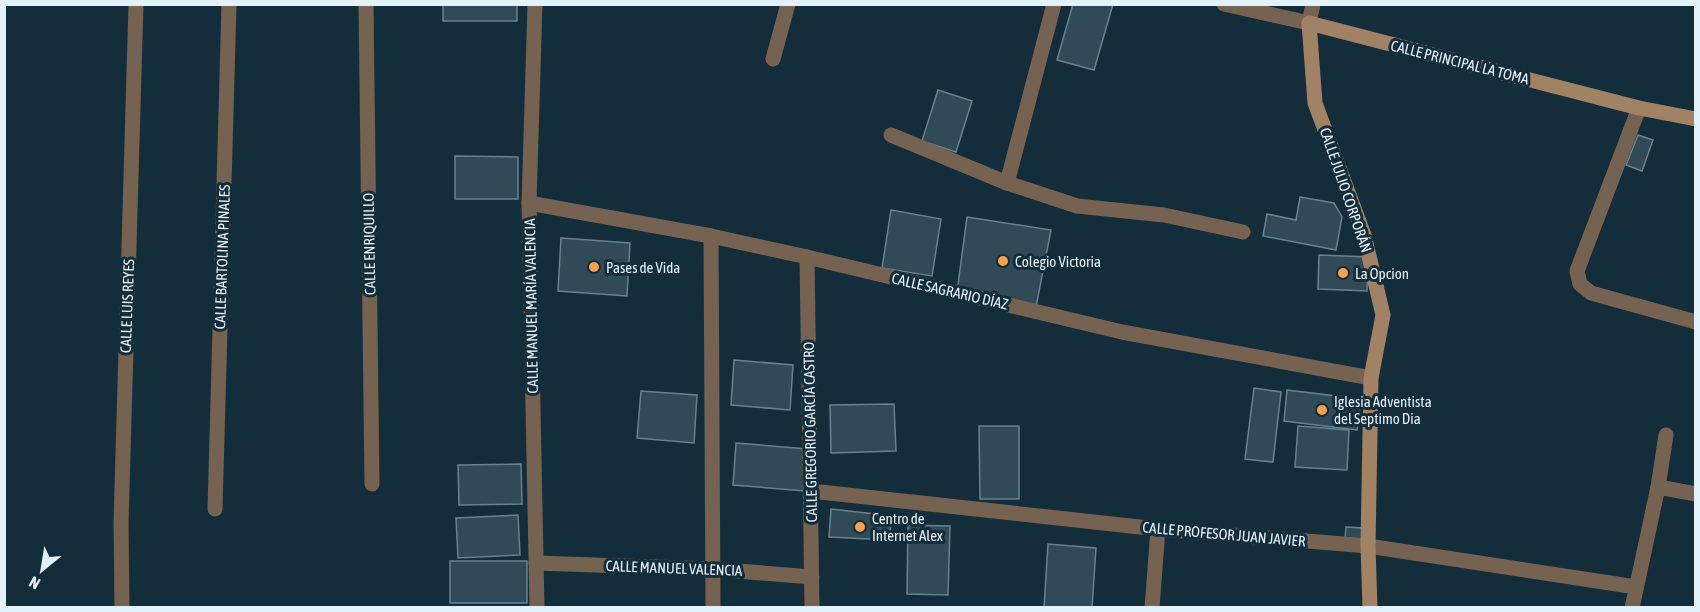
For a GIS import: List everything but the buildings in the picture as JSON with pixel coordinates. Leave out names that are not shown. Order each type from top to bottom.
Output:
[{"type":"street","name":"CALLE LUIS REYES","points":[[122,608],[121,523],[136,4]]},
{"type":"street","name":"CALLE BARTOLINA PINALES","points":[[215,509],[229,4]]},
{"type":"street","name":"CALLE ENRIQUILLO","points":[[366,4],[372,484]]},
{"type":"street","name":"CALLE MANUEL MARÍA VALENCIA","points":[[535,4],[529,203],[537,608]]},
{"type":"street","points":[[773,59],[788,4]]},
{"type":"street","points":[[1007,183],[1054,4]]},
{"type":"street","name":"CALLE PRINCIPAL LA TOMA","points":[[1224,4],[1310,23],[1640,108],[1695,119]]},
{"type":"street","points":[[1310,23],[1313,4]]},
{"type":"street","name":"CALLE JULIO CORPORÁN","points":[[1310,23],[1315,103],[1364,235],[1383,315],[1371,378],[1368,546],[1370,608]]},
{"type":"street","points":[[1640,108],[1576,271],[1580,284],[1591,293],[1695,322]]},
{"type":"street","points":[[891,135],[1007,183],[1077,206],[1164,215],[1243,232]]},
{"type":"street","name":"CALLE SAGRARIO DÍAZ","points":[[529,203],[711,236],[1122,332],[1371,378]]},
{"type":"street","points":[[711,236],[713,608]]},
{"type":"street","name":"CALLE GREGORIO GARCÍA CASTRO","points":[[807,257],[812,608]]},
{"type":"street","points":[[1632,608],[1658,487],[1666,435]]},
{"type":"street","points":[[1658,487],[1695,494]]},
{"type":"street","name":"CALLE PROFESOR JUAN JAVIER","points":[[811,491],[1158,529],[1368,546],[1636,587]]},
{"type":"street","points":[[1152,608],[1158,529]]},
{"type":"street","name":"CALLE MANUEL VALENCIA","points":[[536,563],[713,569],[812,577]]},
{"type":"place","name":"Colegio Victoria","points":[[1003,261]]},
{"type":"place","name":"Pases de Vida","points":[[594,267]]},
{"type":"place","name":"La Opcion","points":[[1343,273]]},
{"type":"place","name":"Iglesia Adventista del Septimo Dia","points":[[1322,410]]},
{"type":"place","name":"Centro de Internet Alex","points":[[860,527]]}]
